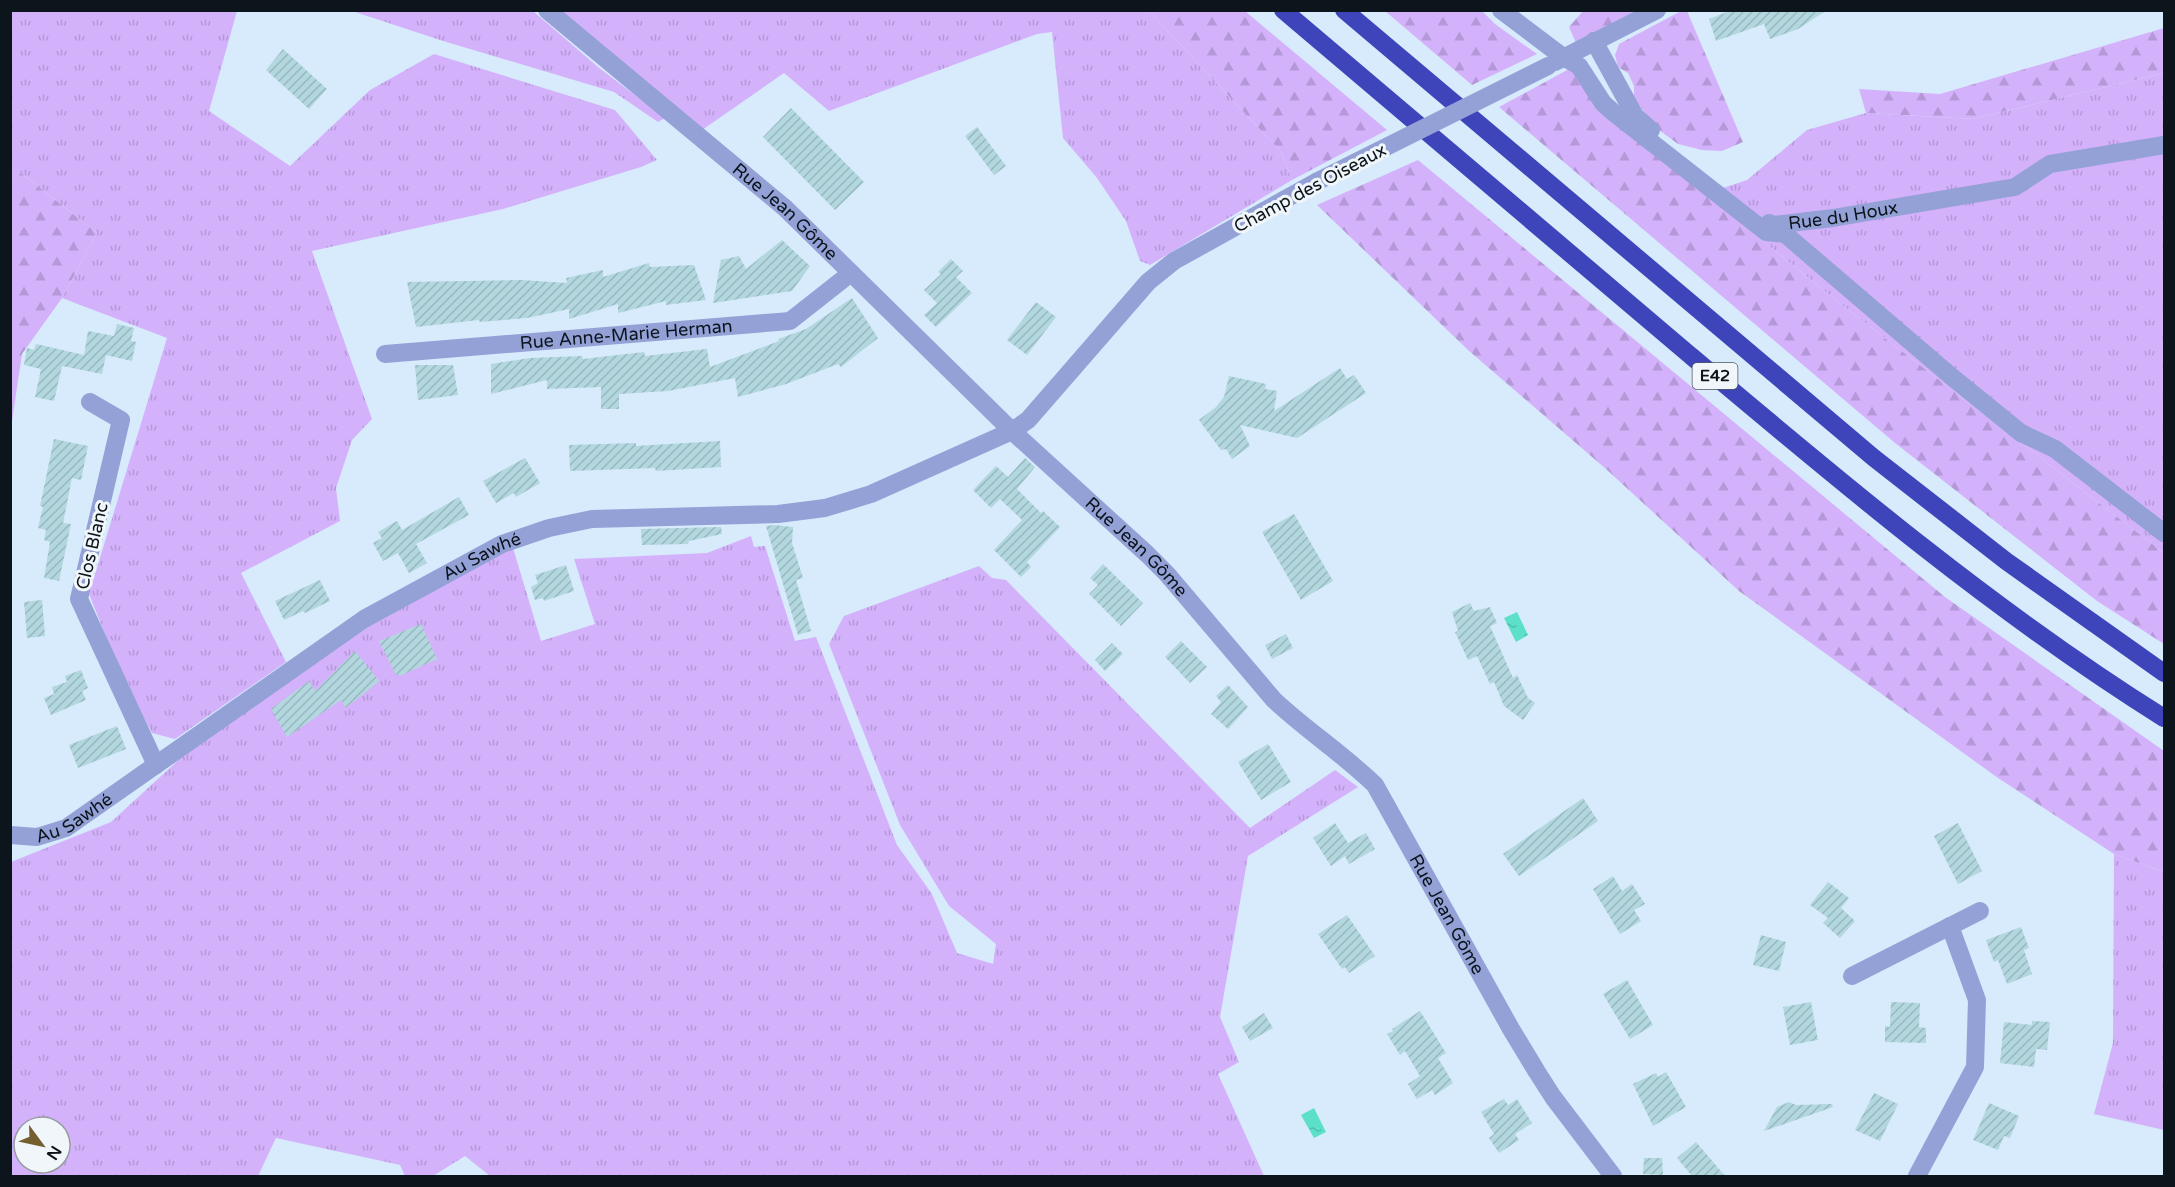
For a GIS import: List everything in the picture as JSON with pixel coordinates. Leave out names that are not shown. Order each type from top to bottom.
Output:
[{"type":"highway","name":"E42","points":[[1283,10],[1849,487],[1984,594],[2120,690],[2164,718]]},
{"type":"highway","name":"E42","points":[[1344,10],[1874,458],[2006,561],[2164,673]]},
{"type":"street","name":"Rue Jean Gôme","points":[[547,10],[785,208],[1012,431],[1167,574],[1274,700],[1352,762],[1375,785],[1552,1098],[1613,1176]]},
{"type":"street","points":[[1501,10],[1555,61],[1579,66],[1603,103],[1668,157],[1766,232],[1785,234],[2021,433],[2055,449],[2164,533]]},
{"type":"street","name":"Champ des Oiseaux","points":[[1012,431],[1028,420],[1148,282],[1174,261],[1316,182],[1657,10]]},
{"type":"street","name":"Rue du Houx","points":[[1594,41],[1635,116],[1698,170],[1760,218],[1774,225],[1833,218],[2015,187],[2050,164],[2164,145]]},
{"type":"street","name":"Rue Anne-Marie Herman","points":[[385,354],[790,321],[851,273]]},
{"type":"street","name":"Clos Blanc","points":[[90,402],[121,420],[79,599],[156,765]]},
{"type":"street","name":"Au Sawhé","points":[[10,835],[37,837],[66,828],[364,619],[502,544],[549,528],[592,519],[778,514],[825,508],[871,494],[1012,431]]},
{"type":"street","points":[[1852,975],[1980,911]]},
{"type":"street","points":[[1917,1176],[1975,1067],[1977,1000],[1950,926]]},
{"type":"green space","points":[[10,11],[237,11],[209,111],[290,166],[370,90],[434,54],[615,110],[657,160],[641,167],[503,209],[312,251],[372,419],[352,440],[336,488],[340,521],[241,573],[286,662],[175,739],[152,733],[124,682],[89,594],[167,338],[62,298],[97,233],[21,173],[11,177]]},
{"type":"green space","points":[[352,11],[533,11],[598,67],[665,118],[658,122],[614,92]]},
{"type":"green space","points":[[553,11],[1149,11],[1282,153],[1292,180],[1150,265],[1140,261],[1126,221],[1097,178],[1063,138],[1052,32],[1037,34],[829,111],[784,73],[702,130]]},
{"type":"green space","points":[[1149,11],[1245,11],[1387,130],[1292,180],[1282,153]]},
{"type":"green space","points":[[1385,11],[1482,11],[1495,24],[1537,54],[1472,85]]},
{"type":"green space","points":[[1583,11],[1635,11],[1576,43],[1569,27]]},
{"type":"green space","points":[[1681,11],[1687,11],[1743,142],[1722,151],[1702,150],[1678,144],[1659,130],[1634,98],[1634,86],[1628,73],[1618,67],[1615,55],[1619,44]]},
{"type":"green space","points":[[2164,28],[2164,73],[1973,119],[1866,113],[1859,89],[1940,94]]},
{"type":"green space","points":[[1569,69],[1705,194],[1842,305],[2164,553],[2164,644],[2097,601],[1895,443],[1499,107]]},
{"type":"green space","points":[[2164,73],[2164,553],[1842,305],[1705,194],[1747,180],[1807,130],[1866,113],[1973,119]]},
{"type":"green space","points":[[1418,160],[1945,597],[2164,751],[2164,872],[2114,854],[1998,778],[1739,591],[1606,469],[1468,350],[1317,205]]},
{"type":"green space","points":[[21,173],[97,233],[62,298],[22,354],[11,428],[10,177]]},
{"type":"green space","points":[[751,536],[754,547],[765,546],[795,641],[816,637],[897,845],[932,894],[957,953],[993,964],[996,944],[949,906],[900,825],[829,644],[844,616],[979,566],[992,578],[1006,580],[1250,828],[1335,770],[1358,787],[1248,856],[1220,1017],[1239,1062],[1218,1074],[1264,1176],[490,1176],[465,1156],[433,1176],[405,1176],[400,1165],[276,1138],[258,1176],[11,1176],[11,862],[111,822],[184,755],[361,624],[513,548],[541,641],[595,624],[574,559],[707,553]]},
{"type":"green space","points":[[2114,854],[2164,872],[2164,1130],[2094,1114],[2113,1043]]},
{"type":"water","points":[[1517,612],[1528,635],[1516,642],[1504,618]]},
{"type":"water","points":[[1314,1108],[1326,1132],[1314,1138],[1301,1115]]},
{"type":"building","points":[[1732,10],[1827,10],[1798,29],[1770,39],[1764,24],[1716,41],[1709,19]]},
{"type":"building","points":[[283,49],[327,89],[309,109],[266,70]]},
{"type":"building","points":[[791,108],[864,182],[835,210],[763,137]]},
{"type":"building","points":[[977,127],[1006,166],[994,175],[965,136]]},
{"type":"building","points":[[782,240],[810,266],[792,291],[713,303],[721,260],[739,256],[746,269]]},
{"type":"building","points":[[951,259],[963,271],[956,277],[972,293],[936,327],[924,315],[937,303],[924,290],[941,274],[938,272]]},
{"type":"building","points":[[649,263],[650,267],[694,265],[706,300],[666,305],[666,301],[618,313],[618,304],[569,319],[569,309],[527,318],[480,322],[479,320],[416,327],[407,282],[521,280],[567,283],[566,278],[603,270],[603,277]]},
{"type":"building","points":[[852,298],[878,338],[841,367],[838,364],[786,384],[738,397],[735,378],[668,391],[619,394],[619,409],[601,409],[601,387],[547,389],[547,380],[491,394],[491,364],[530,358],[582,356],[583,359],[644,352],[645,356],[707,349],[710,367],[806,329]]},
{"type":"building","points":[[1036,302],[1056,317],[1027,355],[1007,340]]},
{"type":"building","points":[[117,324],[134,328],[131,341],[136,342],[132,361],[106,355],[102,374],[62,366],[54,401],[35,397],[41,369],[24,365],[27,348],[34,350],[36,344],[84,355],[88,331],[114,336]]},
{"type":"building","points":[[415,365],[453,365],[458,395],[418,400]]},
{"type":"building","points":[[1340,368],[1347,379],[1354,375],[1366,393],[1297,438],[1240,425],[1250,446],[1232,459],[1226,449],[1221,450],[1199,420],[1216,407],[1224,397],[1229,376],[1266,384],[1265,389],[1277,391],[1274,411]]},
{"type":"building","points":[[54,439],[88,446],[81,480],[72,478],[63,523],[71,524],[59,581],[44,578],[50,542],[44,540],[46,530],[38,528],[43,507],[40,506]]},
{"type":"building","points":[[720,441],[721,467],[656,471],[655,468],[570,471],[569,445],[636,443],[636,446]]},
{"type":"building","points":[[525,458],[540,483],[516,497],[514,493],[496,503],[483,481]]},
{"type":"building","points":[[1025,458],[1035,467],[1017,489],[1041,513],[1043,511],[1060,527],[1027,562],[1031,567],[1021,577],[994,550],[1022,520],[1000,499],[991,508],[973,490],[996,466],[1008,477]]},
{"type":"building","points":[[459,497],[469,515],[416,544],[427,563],[409,573],[398,553],[383,561],[373,543],[382,538],[378,532],[397,521],[402,530]]},
{"type":"building","points":[[1294,514],[1333,581],[1301,600],[1262,532]]},
{"type":"building","points":[[766,526],[793,527],[792,543],[803,578],[796,580],[811,631],[798,635]]},
{"type":"building","points":[[721,527],[722,534],[689,541],[688,544],[642,545],[641,529]]},
{"type":"building","points":[[1103,564],[1143,603],[1121,626],[1089,594],[1098,585],[1090,578]]},
{"type":"building","points":[[566,565],[574,591],[544,601],[543,598],[535,600],[531,587],[538,583],[535,575]]},
{"type":"building","points":[[320,580],[330,601],[284,620],[275,601]]},
{"type":"building","points":[[42,600],[45,636],[27,638],[24,602]]},
{"type":"building","points":[[1470,603],[1474,611],[1490,607],[1497,623],[1490,626],[1513,678],[1517,675],[1528,698],[1535,703],[1523,720],[1504,706],[1494,682],[1490,684],[1477,656],[1468,660],[1455,632],[1458,631],[1452,612]]},
{"type":"building","points":[[421,624],[437,659],[402,675],[396,675],[379,641]]},
{"type":"building","points":[[1286,634],[1293,648],[1272,659],[1265,645]]},
{"type":"building","points":[[1181,641],[1207,667],[1190,683],[1165,657]]},
{"type":"building","points":[[1112,643],[1123,654],[1105,671],[1095,660]]},
{"type":"building","points":[[355,651],[379,681],[346,708],[341,700],[287,737],[271,709],[309,681],[315,691]]},
{"type":"building","points":[[81,670],[88,688],[82,691],[86,700],[51,715],[44,698],[54,694],[52,687],[67,682],[65,676]]},
{"type":"building","points":[[1228,685],[1248,707],[1228,729],[1211,714],[1221,702],[1216,696]]},
{"type":"building","points":[[117,726],[126,749],[78,768],[69,745]]},
{"type":"building","points":[[1268,744],[1291,782],[1261,800],[1238,762]]},
{"type":"building","points":[[1583,798],[1598,821],[1519,876],[1503,854]]},
{"type":"building","points":[[1335,823],[1348,843],[1366,833],[1375,849],[1349,864],[1345,856],[1331,866],[1313,838]]},
{"type":"building","points":[[1958,823],[1982,871],[1958,884],[1934,836]]},
{"type":"building","points":[[1613,876],[1622,891],[1632,884],[1645,904],[1634,910],[1641,921],[1620,934],[1593,889]]},
{"type":"building","points":[[1828,882],[1849,898],[1841,908],[1855,921],[1840,938],[1823,923],[1828,918],[1810,905]]},
{"type":"building","points":[[1347,915],[1375,956],[1349,973],[1345,967],[1342,969],[1318,934]]},
{"type":"building","points":[[2021,927],[2029,948],[2024,950],[2032,974],[2007,984],[1998,960],[1994,962],[1986,940]]},
{"type":"building","points":[[1761,935],[1786,942],[1779,971],[1753,965]]},
{"type":"building","points":[[1627,980],[1653,1025],[1630,1039],[1603,994]]},
{"type":"building","points":[[1811,1002],[1818,1040],[1790,1045],[1783,1007]]},
{"type":"building","points":[[1891,1002],[1920,1003],[1919,1027],[1926,1028],[1926,1043],[1885,1042],[1885,1026],[1890,1027]]},
{"type":"building","points":[[1420,1011],[1446,1053],[1438,1058],[1453,1083],[1435,1095],[1432,1090],[1417,1099],[1408,1084],[1420,1076],[1405,1051],[1400,1055],[1387,1034]]},
{"type":"building","points":[[1264,1013],[1273,1028],[1250,1041],[1242,1027]]},
{"type":"building","points":[[2032,1021],[2050,1022],[2047,1050],[2036,1049],[2034,1067],[2000,1063],[2004,1022],[2032,1025]]},
{"type":"building","points":[[1666,1072],[1686,1107],[1653,1126],[1633,1084],[1656,1073],[1658,1077]]},
{"type":"building","points":[[1874,1093],[1898,1104],[1880,1141],[1855,1130]]},
{"type":"building","points":[[1504,1099],[1508,1105],[1517,1099],[1532,1123],[1515,1134],[1519,1140],[1499,1153],[1489,1138],[1494,1134],[1481,1112]]},
{"type":"building","points":[[1789,1102],[1796,1105],[1832,1104],[1833,1107],[1764,1131],[1777,1107]]},
{"type":"building","points":[[1989,1103],[2019,1116],[2010,1138],[2004,1136],[1998,1150],[1973,1140]]},
{"type":"building","points":[[1696,1142],[1725,1176],[1692,1176],[1677,1158]]},
{"type":"building","points":[[1644,1158],[1662,1158],[1663,1175],[1643,1174]]}]
